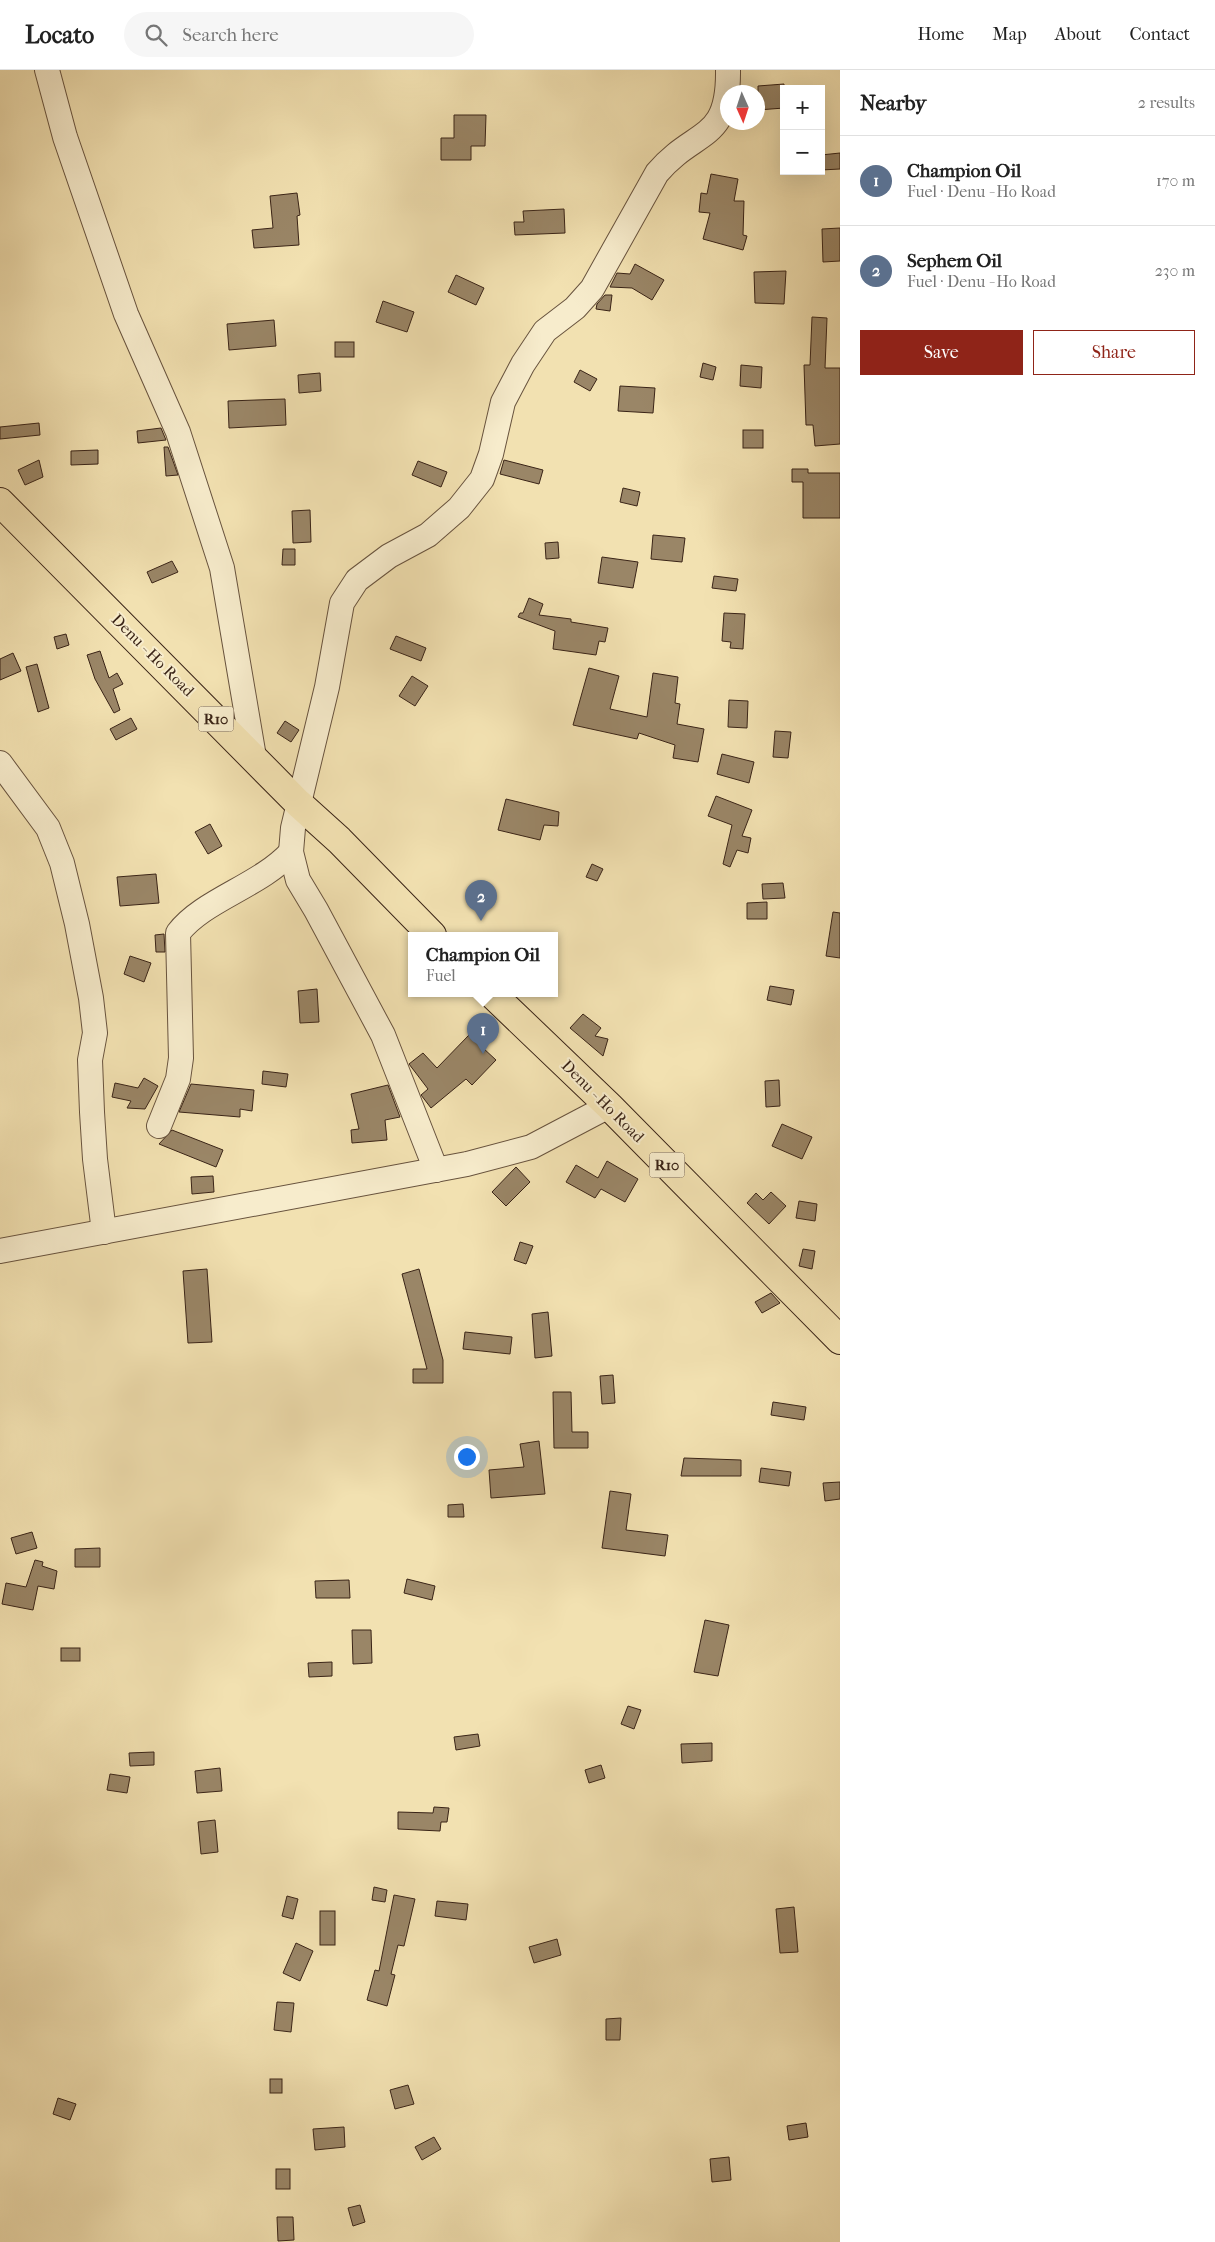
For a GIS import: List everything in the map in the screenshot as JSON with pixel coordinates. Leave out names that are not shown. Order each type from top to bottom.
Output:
[{"type":"main road","name":"Denu - Ho Road","points":[[0,502],[254,756],[298,803],[339,840],[429,932]]},
{"type":"main road","name":"Denu - Ho Road","points":[[495,997],[609,1106],[840,1340]]},
{"type":"street","points":[[47,70],[65,137],[123,305],[178,432],[222,568],[254,756]]},
{"type":"street","points":[[436,1170],[383,1035],[298,880],[291,852],[298,803],[327,687],[342,603],[357,580],[389,556],[428,534],[459,508],[482,479],[491,454],[503,402],[524,364],[545,331],[575,308],[592,289],[658,172],[671,157],[713,128],[724,111],[728,70]]},
{"type":"street","points":[[0,763],[48,828],[62,863],[77,924],[91,998],[95,1033],[90,1060],[92,1112],[95,1159],[104,1232]]},
{"type":"street","points":[[159,1126],[178,1079],[181,1058],[178,933],[202,911],[277,867],[291,852]]},
{"type":"street","points":[[0,1251],[467,1164],[530,1147],[609,1106]]},
{"type":"building","points":[[784,84],[780,85],[780,108],[765,109],[765,85]]},
{"type":"building","points":[[454,115],[486,115],[485,146],[471,146],[471,160],[441,160],[441,138],[454,138]]},
{"type":"building","points":[[840,153],[840,169],[825,170],[825,155]]},
{"type":"building","points":[[711,174],[738,179],[734,201],[744,201],[743,235],[747,236],[743,250],[703,239],[710,213],[699,212],[701,193],[707,194]]},
{"type":"building","points":[[297,193],[300,215],[297,216],[299,245],[254,248],[252,230],[273,228],[270,196]]},
{"type":"building","points":[[564,209],[565,233],[515,235],[514,222],[524,222],[523,211]]},
{"type":"building","points":[[840,228],[840,261],[823,262],[822,229]]},
{"type":"building","points":[[635,264],[664,280],[652,300],[632,288],[610,287],[617,273],[630,274]]},
{"type":"building","points":[[786,271],[784,304],[755,303],[754,272]]},
{"type":"building","points":[[456,275],[484,288],[476,305],[448,292]]},
{"type":"building","points":[[605,295],[612,295],[610,311],[596,309],[597,304]]},
{"type":"building","points":[[383,301],[414,312],[407,332],[376,322]]},
{"type":"building","points":[[812,317],[827,318],[825,368],[840,368],[840,444],[815,446],[813,425],[806,425],[804,365],[810,365]]},
{"type":"building","points":[[274,320],[276,346],[229,350],[227,324]]},
{"type":"building","points":[[335,342],[354,342],[354,357],[335,357]]},
{"type":"building","points":[[703,363],[716,367],[713,380],[700,377]]},
{"type":"building","points":[[741,365],[762,367],[761,388],[740,386]]},
{"type":"building","points":[[580,370],[597,379],[590,391],[574,382]]},
{"type":"building","points":[[320,373],[321,391],[299,393],[298,375]]},
{"type":"building","points":[[620,386],[655,388],[653,413],[618,411]]},
{"type":"building","points":[[285,399],[286,425],[229,428],[228,401]]},
{"type":"building","points":[[39,423],[40,435],[0,439],[0,427]]},
{"type":"building","points":[[161,428],[166,440],[138,443],[137,431]]},
{"type":"building","points":[[743,430],[763,430],[763,448],[743,448]]},
{"type":"building","points":[[164,447],[168,447],[178,475],[166,476]]},
{"type":"building","points":[[98,450],[98,464],[71,465],[71,451]]},
{"type":"building","points":[[39,460],[43,477],[25,485],[18,470]]},
{"type":"building","points":[[504,460],[543,470],[539,484],[500,474]]},
{"type":"building","points":[[418,461],[447,472],[441,487],[412,475]]},
{"type":"building","points":[[792,469],[808,469],[808,473],[840,473],[840,518],[803,518],[803,482],[792,482]]},
{"type":"building","points":[[623,488],[640,492],[637,506],[620,502]]},
{"type":"building","points":[[310,510],[311,542],[293,543],[292,511]]},
{"type":"building","points":[[653,535],[685,538],[682,562],[651,559]]},
{"type":"building","points":[[558,542],[559,558],[546,559],[545,543]]},
{"type":"building","points":[[283,549],[295,549],[295,565],[282,565]]},
{"type":"building","points":[[602,557],[638,562],[633,588],[598,583]]},
{"type":"building","points":[[172,561],[178,572],[152,583],[147,572]]},
{"type":"building","points":[[714,576],[738,579],[736,591],[712,588]]},
{"type":"building","points":[[529,598],[543,604],[539,615],[571,619],[571,622],[608,628],[605,642],[599,641],[596,655],[553,649],[555,631],[518,617],[520,613],[523,613]]},
{"type":"building","points":[[724,613],[745,614],[743,649],[730,648],[731,642],[722,641]]},
{"type":"building","points":[[66,634],[69,645],[57,649],[54,637]]},
{"type":"building","points":[[396,636],[426,648],[421,661],[390,649]]},
{"type":"building","points":[[100,651],[109,678],[117,673],[123,684],[113,689],[120,710],[114,713],[95,679],[87,655]]},
{"type":"building","points":[[13,653],[21,671],[0,680],[0,659]]},
{"type":"building","points":[[37,664],[49,708],[38,712],[26,667]]},
{"type":"building","points":[[589,668],[619,676],[610,709],[647,717],[653,673],[678,677],[675,703],[680,704],[677,724],[704,729],[698,762],[673,758],[675,745],[639,733],[637,739],[573,725]]},
{"type":"building","points":[[412,676],[428,686],[415,706],[399,696]]},
{"type":"building","points":[[729,700],[748,701],[747,728],[728,727]]},
{"type":"building","points":[[131,718],[137,729],[116,740],[110,729]]},
{"type":"building","points":[[285,721],[299,730],[291,742],[277,733]]},
{"type":"building","points":[[775,731],[791,732],[788,758],[773,757]]},
{"type":"building","points":[[722,754],[754,762],[749,783],[717,774]]},
{"type":"building","points":[[716,796],[752,810],[742,836],[751,838],[748,853],[737,850],[730,867],[723,864],[732,825],[708,816]]},
{"type":"building","points":[[506,799],[559,812],[558,826],[544,825],[540,840],[498,830]]},
{"type":"building","points":[[210,824],[222,846],[208,854],[195,832]]},
{"type":"building","points":[[592,864],[603,869],[597,881],[586,877]]},
{"type":"building","points":[[156,874],[159,903],[120,906],[117,877]]},
{"type":"building","points":[[783,883],[785,898],[763,899],[762,884]]},
{"type":"building","points":[[767,902],[767,919],[747,919],[747,903]]},
{"type":"building","points":[[833,912],[840,913],[840,958],[826,956]]},
{"type":"building","points":[[164,934],[165,952],[156,952],[155,935]]},
{"type":"building","points":[[130,956],[151,963],[144,982],[124,974]]},
{"type":"building","points":[[770,986],[794,990],[791,1005],[767,1000]]},
{"type":"building","points":[[317,989],[319,1022],[300,1023],[298,991]]},
{"type":"building","points":[[583,1014],[601,1028],[595,1036],[608,1039],[603,1056],[570,1028]]},
{"type":"building","points":[[469,1035],[496,1060],[472,1085],[466,1079],[431,1108],[421,1095],[428,1089],[409,1064],[423,1053],[437,1068]]},
{"type":"building","points":[[263,1071],[288,1074],[286,1087],[262,1084]]},
{"type":"building","points":[[144,1078],[158,1086],[145,1109],[127,1108],[131,1101],[112,1097],[115,1083],[138,1088]]},
{"type":"building","points":[[779,1080],[780,1106],[766,1107],[765,1081]]},
{"type":"building","points":[[191,1084],[254,1090],[252,1111],[240,1109],[240,1117],[179,1112]]},
{"type":"building","points":[[388,1085],[400,1117],[385,1120],[387,1140],[352,1143],[351,1130],[359,1129],[351,1094]]},
{"type":"building","points":[[782,1124],[812,1137],[802,1159],[772,1146]]},
{"type":"building","points":[[172,1130],[223,1150],[216,1167],[159,1144]]},
{"type":"building","points":[[607,1161],[638,1179],[625,1202],[601,1189],[595,1198],[566,1182],[576,1165],[598,1178]]},
{"type":"building","points":[[516,1167],[530,1182],[506,1206],[492,1192]]},
{"type":"building","points":[[213,1176],[214,1192],[192,1194],[191,1177]]},
{"type":"building","points":[[771,1192],[786,1206],[769,1224],[747,1203],[756,1193],[763,1200]]},
{"type":"building","points":[[799,1201],[817,1204],[815,1221],[796,1218]]},
{"type":"building","points":[[520,1242],[533,1246],[526,1264],[514,1260]]},
{"type":"building","points":[[803,1249],[815,1251],[812,1269],[799,1266]]},
{"type":"building","points":[[207,1269],[212,1342],[188,1343],[183,1271]]},
{"type":"building","points":[[419,1269],[443,1360],[443,1383],[413,1383],[413,1369],[427,1369],[402,1274]]},
{"type":"building","points":[[771,1293],[780,1303],[762,1313],[755,1302]]},
{"type":"building","points":[[548,1312],[552,1356],[535,1358],[532,1314]]},
{"type":"building","points":[[465,1332],[512,1337],[510,1354],[463,1349]]},
{"type":"building","points":[[613,1375],[615,1403],[602,1404],[600,1376]]},
{"type":"building","points":[[553,1392],[571,1392],[572,1432],[588,1432],[588,1448],[554,1448]]},
{"type":"building","points":[[773,1402],[806,1407],[804,1420],[771,1415]]},
{"type":"building","points":[[539,1441],[545,1494],[491,1498],[489,1470],[524,1467],[520,1444]]},
{"type":"building","points":[[684,1458],[741,1460],[741,1476],[681,1476]]},
{"type":"building","points":[[761,1468],[791,1472],[789,1486],[759,1482]]},
{"type":"building","points":[[840,1482],[840,1499],[825,1501],[823,1483]]},
{"type":"building","points":[[610,1491],[631,1494],[626,1530],[668,1535],[665,1556],[602,1548]]},
{"type":"building","points":[[463,1504],[464,1517],[448,1517],[448,1505]]},
{"type":"building","points":[[32,1532],[37,1548],[16,1554],[11,1538]]},
{"type":"building","points":[[100,1548],[100,1567],[75,1567],[75,1549]]},
{"type":"building","points":[[35,1560],[43,1562],[42,1566],[57,1571],[54,1589],[38,1586],[33,1610],[2,1604],[6,1583],[26,1587]]},
{"type":"building","points":[[407,1579],[435,1586],[432,1600],[404,1593]]},
{"type":"building","points":[[349,1580],[350,1598],[316,1598],[315,1581]]},
{"type":"building","points":[[705,1620],[729,1625],[718,1676],[694,1672]]},
{"type":"building","points":[[352,1630],[371,1630],[372,1663],[353,1664]]},
{"type":"building","points":[[61,1648],[80,1648],[80,1661],[61,1661]]},
{"type":"building","points":[[332,1662],[332,1676],[309,1677],[308,1663]]},
{"type":"building","points":[[628,1706],[641,1710],[634,1729],[621,1724]]},
{"type":"building","points":[[478,1734],[480,1746],[456,1750],[454,1737]]},
{"type":"building","points":[[712,1743],[712,1761],[682,1763],[681,1744]]},
{"type":"building","points":[[154,1752],[154,1765],[130,1766],[129,1753]]},
{"type":"building","points":[[601,1765],[605,1778],[589,1783],[585,1770]]},
{"type":"building","points":[[220,1768],[222,1791],[197,1793],[195,1771]]},
{"type":"building","points":[[110,1774],[130,1777],[127,1793],[107,1790]]},
{"type":"building","points":[[434,1807],[449,1808],[447,1822],[441,1822],[440,1831],[398,1829],[398,1812],[433,1813]]},
{"type":"building","points":[[215,1820],[218,1852],[201,1854],[198,1822]]},
{"type":"building","points":[[374,1887],[387,1890],[385,1902],[372,1900]]},
{"type":"building","points":[[394,1895],[415,1899],[404,1946],[398,1945],[391,1974],[395,1975],[387,2006],[367,2000],[375,1970],[379,1971]]},
{"type":"building","points":[[287,1896],[298,1899],[293,1919],[282,1916]]},
{"type":"building","points":[[437,1901],[468,1904],[466,1920],[435,1916]]},
{"type":"building","points":[[794,1907],[798,1952],[780,1953],[776,1909]]},
{"type":"building","points":[[320,1911],[335,1911],[335,1945],[320,1945]]},
{"type":"building","points":[[557,1939],[561,1955],[534,1963],[529,1947]]},
{"type":"building","points":[[296,1943],[313,1951],[300,1981],[283,1973]]},
{"type":"building","points":[[277,2002],[294,2003],[291,2032],[274,2030]]},
{"type":"building","points":[[621,2018],[620,2040],[606,2040],[606,2019]]},
{"type":"building","points":[[270,2079],[282,2079],[282,2093],[270,2093]]},
{"type":"building","points":[[408,2085],[414,2104],[395,2109],[390,2090]]},
{"type":"building","points":[[58,2098],[76,2104],[70,2120],[53,2114]]},
{"type":"building","points":[[806,2123],[808,2137],[789,2140],[787,2126]]},
{"type":"building","points":[[344,2127],[345,2147],[315,2150],[313,2129]]},
{"type":"building","points":[[434,2137],[441,2149],[422,2160],[415,2147]]},
{"type":"building","points":[[729,2157],[731,2180],[712,2182],[710,2159]]},
{"type":"building","points":[[276,2169],[290,2169],[290,2189],[276,2189]]},
{"type":"building","points":[[360,2205],[365,2222],[353,2226],[348,2208]]},
{"type":"building","points":[[277,2217],[293,2217],[294,2240],[278,2241]]},
{"type":"place","name":"Sephem Oil","points":[[481,921]]},
{"type":"place","name":"Champion Oil","points":[[483,1054]]}]
